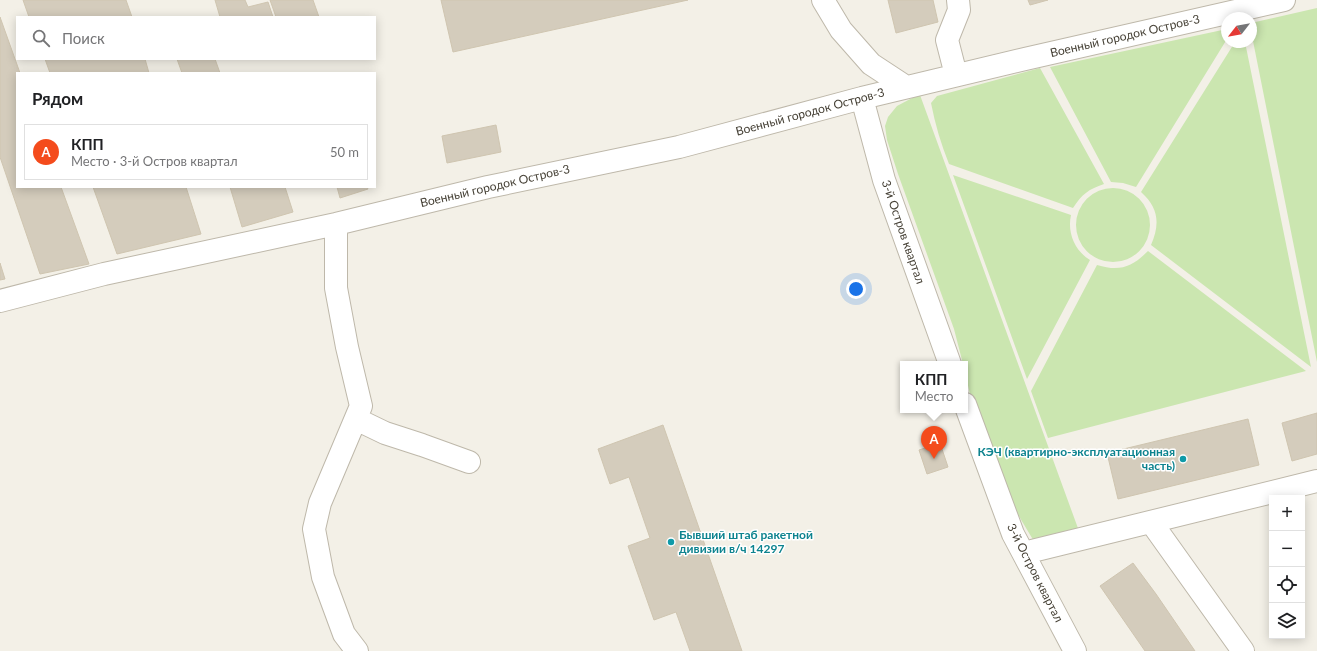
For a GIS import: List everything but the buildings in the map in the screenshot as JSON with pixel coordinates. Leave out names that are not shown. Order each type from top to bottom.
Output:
[{"type":"street","points":[[823,0],[841,30],[871,64],[906,87]]},
{"type":"street","points":[[956,75],[947,40],[959,10],[958,0]]},
{"type":"street","name":"Военный городок Остров-3","points":[[0,301],[104,274],[336,224],[488,186],[679,147],[906,87],[1284,0]]},
{"type":"street","name":"3-й Остров квартал","points":[[862,98],[884,180],[949,361]]},
{"type":"street","points":[[336,224],[336,288],[347,347],[361,406],[320,503],[314,529],[326,584],[344,634],[357,651]]},
{"type":"street","name":"3-й Остров квартал","points":[[968,412],[1013,534],[1075,651]]},
{"type":"street","points":[[356,419],[384,433],[468,462]]},
{"type":"street","points":[[1024,553],[1317,481]]},
{"type":"street","points":[[1151,522],[1243,651]]},
{"type":"green space","points":[[1317,8],[1317,362],[1254,48],[1257,48],[1257,22]]},
{"type":"green space","points":[[1221,30],[1221,48],[1136,187],[1123,183],[1111,182],[1050,67]]},
{"type":"green space","points":[[1231,48],[1246,48],[1311,367],[1151,245],[1156,230],[1156,217],[1151,204],[1141,192]]},
{"type":"green space","points":[[1040,68],[1104,184],[1086,193],[1073,208],[949,164],[934,119],[931,103],[937,96]]},
{"type":"green space","points":[[920,95],[1079,531],[1035,543],[986,461],[968,386],[968,361],[962,361],[954,329],[887,140],[885,126],[888,117],[897,106]]},
{"type":"green space","points":[[953,175],[1071,215],[1070,228],[1073,241],[1080,252],[1090,260],[1027,379]]},
{"type":"green space","points":[[1113,188],[1127,191],[1139,199],[1147,211],[1150,225],[1147,239],[1139,251],[1127,259],[1113,262],[1099,259],[1087,251],[1079,239],[1076,225],[1079,211],[1087,199],[1099,191]]},
{"type":"green space","points":[[1148,251],[1306,371],[1048,438],[1031,391],[1097,265],[1112,268],[1125,267],[1137,261]]},
{"type":"place","name":"КПП","points":[[934,459]]},
{"type":"place","name":"КЭЧ (квартирно-эксплуатационная часть)","points":[[1183,459]]},
{"type":"place","name":"Бывший штаб ракетной дивизии в/ч 14297","points":[[671,542]]}]
